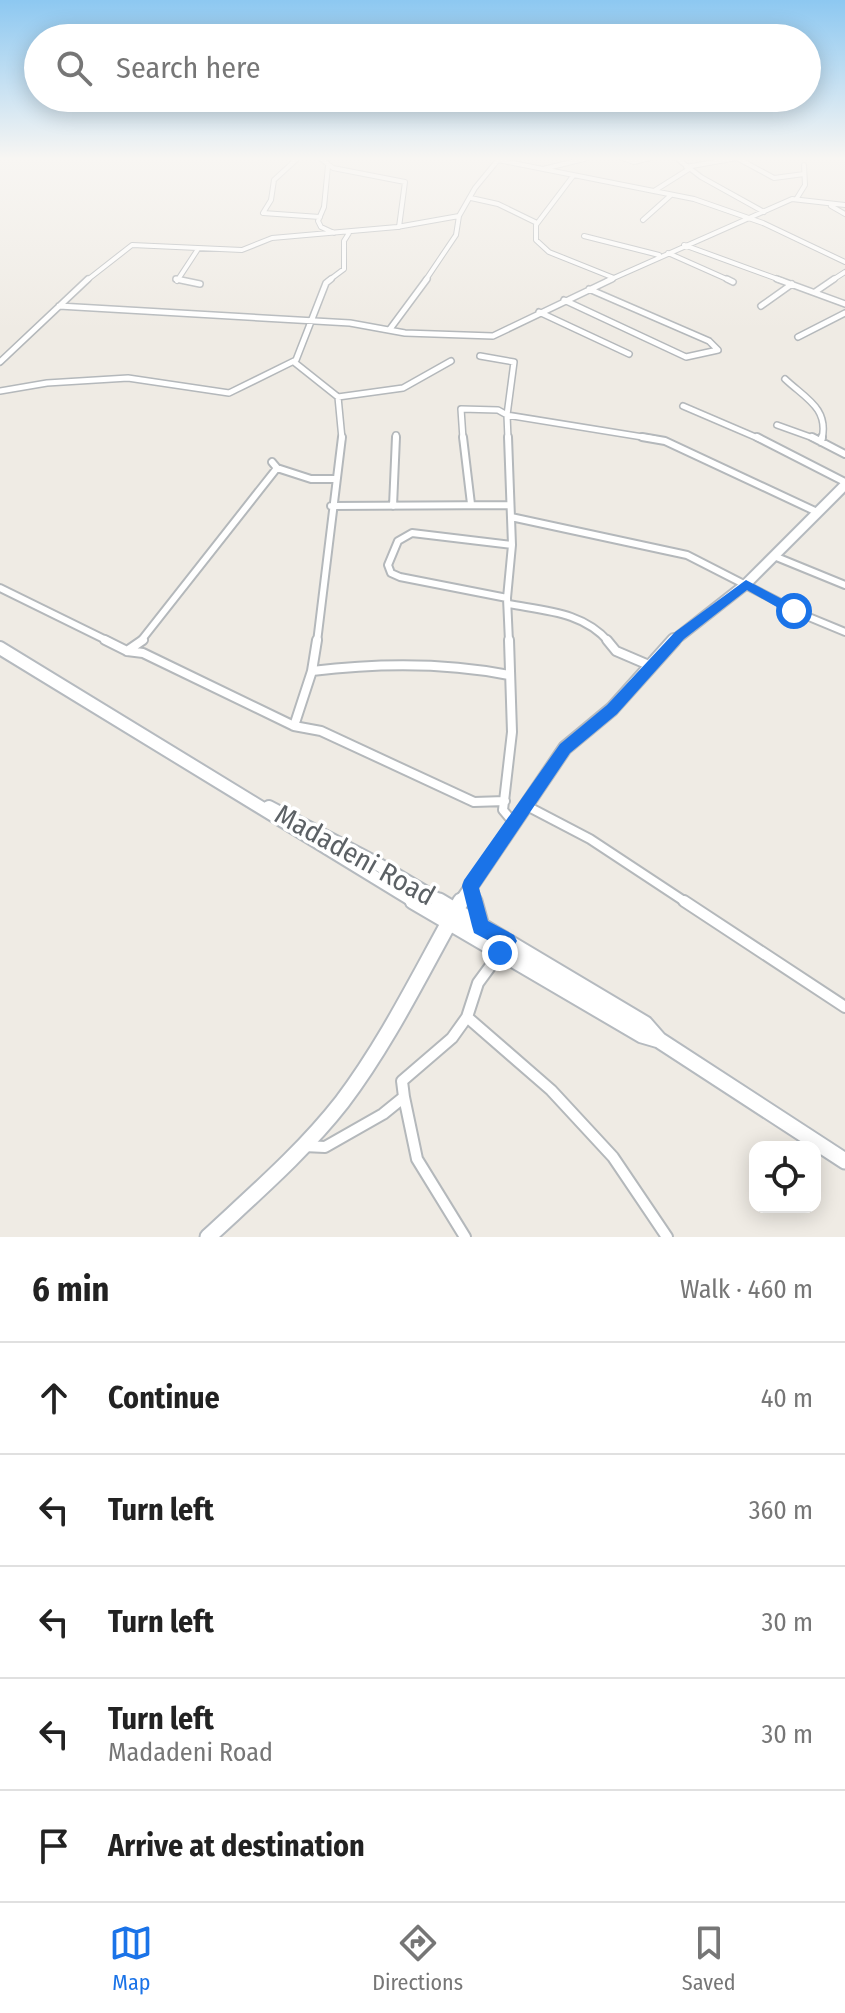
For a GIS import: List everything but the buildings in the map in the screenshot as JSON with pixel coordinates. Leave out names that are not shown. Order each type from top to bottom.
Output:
[{"type":"street","points":[[288,215],[320,217],[321,227],[338,234]]},
{"type":"street","points":[[399,227],[400,215]]},
{"type":"street","points":[[520,215],[537,223]]},
{"type":"street","points":[[543,215],[537,223],[536,240],[549,252],[614,278]]},
{"type":"street","points":[[643,220],[649,215]]},
{"type":"street","points":[[739,215],[845,262]]},
{"type":"street","points":[[59,306],[312,322],[405,333],[493,336],[564,300],[755,215]]},
{"type":"street","points":[[0,362],[129,246],[141,244],[242,250],[272,238],[349,233],[459,216],[452,243],[390,329]]},
{"type":"street","points":[[0,391],[47,383],[128,378],[229,393],[263,374],[294,362],[326,283],[345,267],[344,241],[349,233]]},
{"type":"street","points":[[329,235],[344,241]]},
{"type":"street","points":[[584,236],[660,256]]},
{"type":"street","points":[[684,245],[845,304]]},
{"type":"street","points":[[198,249],[175,281],[200,284]]},
{"type":"street","points":[[668,253],[733,282]]},
{"type":"street","points":[[815,292],[845,272]]},
{"type":"street","points":[[761,306],[792,284]]},
{"type":"street","points":[[564,300],[688,358],[718,350],[709,341],[589,289]]},
{"type":"street","points":[[539,312],[629,354]]},
{"type":"street","points":[[798,337],[845,313]]},
{"type":"street","points":[[480,356],[514,362],[507,415],[512,545],[507,601],[512,732],[503,810],[513,822]]},
{"type":"street","points":[[338,397],[403,388],[451,361]]},
{"type":"street","points":[[294,362],[338,397],[342,437],[312,671],[294,726]]},
{"type":"street","points":[[785,379],[800,395],[819,406],[825,422],[821,442]]},
{"type":"street","points":[[208,1237],[278,1172],[340,1104],[363,1072],[470,886],[565,748],[612,709],[679,635],[746,584],[845,483],[741,430],[683,406]]},
{"type":"street","points":[[471,504],[466,480],[461,409],[498,410],[507,415],[665,441],[817,512]]},
{"type":"street","points":[[777,425],[845,454]]},
{"type":"street","points":[[393,506],[396,435]]},
{"type":"street","points":[[127,651],[143,640],[274,465],[311,479],[335,479]]},
{"type":"street","points":[[331,506],[509,505]]},
{"type":"street","points":[[511,517],[675,551],[710,563],[813,621],[845,632]]},
{"type":"street","points":[[512,545],[426,532],[412,533],[398,541],[388,565],[391,573],[400,577],[566,615],[594,625],[616,651],[654,666]]},
{"type":"street","points":[[774,556],[845,585]]},
{"type":"street","points":[[0,588],[127,651],[143,653],[294,726],[321,731],[474,802],[505,801]]},
{"type":"street","points":[[143,640],[143,653]]},
{"type":"street","name":"Madadeni Road","points":[[0,648],[252,801],[504,947],[642,1035],[659,1040],[845,1161]]},
{"type":"street","points":[[312,671],[355,665],[426,666],[480,668],[509,675]]},
{"type":"street","points":[[525,805],[590,839],[845,1007]]},
{"type":"street","points":[[470,886],[481,926]]},
{"type":"street","name":"Madadeni Road","points":[[451,917],[481,926],[504,947]]},
{"type":"street","points":[[465,1237],[417,1159],[402,1081],[441,1050],[467,1017],[478,983],[504,947]]},
{"type":"street","points":[[467,1017],[551,1090],[613,1157],[667,1237]]},
{"type":"street","points":[[302,1145],[325,1147],[383,1114],[404,1097]]},
{"type":"route","points":[[500,953],[508,941],[481,926],[472,903],[470,886],[565,748],[612,709],[679,635],[746,584],[794,611]]}]
